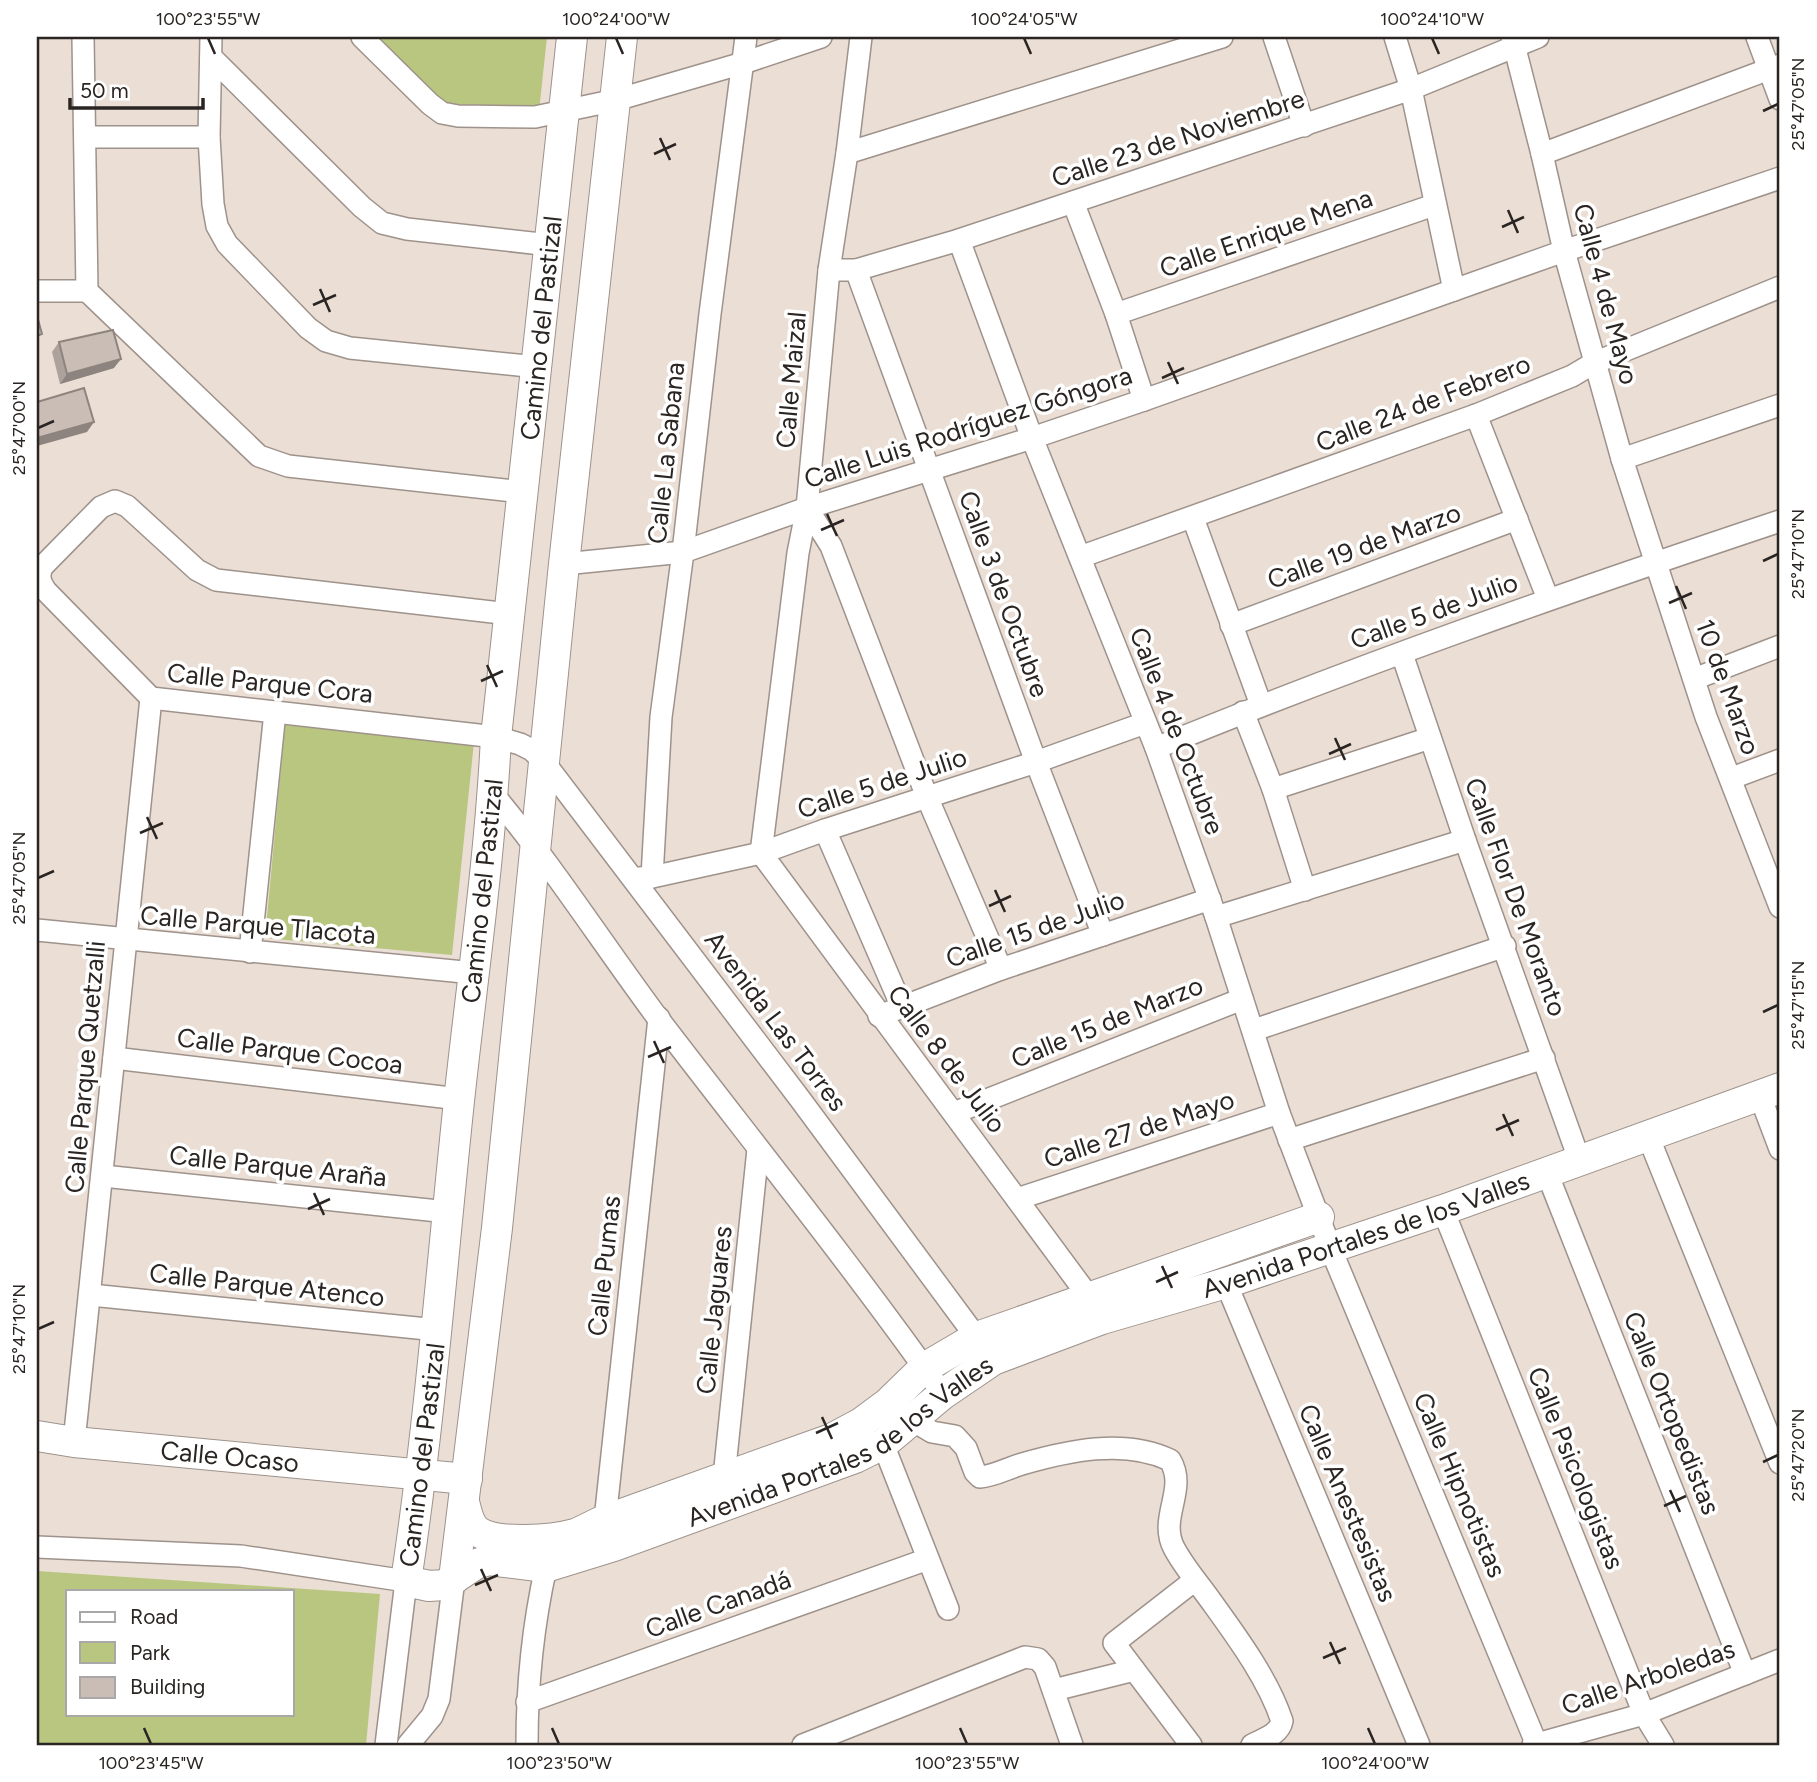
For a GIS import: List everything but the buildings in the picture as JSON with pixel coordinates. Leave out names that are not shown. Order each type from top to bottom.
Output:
[{"type":"street","points":[[83,37],[87,291]]},
{"type":"street","points":[[362,37],[442,113],[458,116],[535,117],[616,100],[821,37]]},
{"type":"street","name":"Camino del Pastizal","points":[[386,1745],[422,1476],[459,1099],[494,794],[496,737],[572,37]]},
{"type":"street","name":"Camino del Pastizal","points":[[454,1580],[497,1228],[534,847],[622,37]]},
{"type":"street","name":"Calle La Sabana","points":[[642,878],[710,314],[747,37]]},
{"type":"street","name":"Calle Maizal","points":[[761,853],[798,553],[807,508],[829,270],[861,37]]},
{"type":"street","points":[[847,153],[1222,37]]},
{"type":"street","points":[[1274,37],[1304,126]]},
{"type":"street","points":[[1395,37],[1411,89],[1454,290]]},
{"type":"street","name":"Calle 23 de Noviembre","points":[[829,270],[856,270],[959,240],[1411,89],[1513,42],[1538,37]]},
{"type":"street","points":[[1757,37],[1775,67],[1780,99]]},
{"type":"street","name":"Calle 4 de Mayo","points":[[1513,42],[1542,154],[1563,251],[1622,459],[1656,563]]},
{"type":"street","points":[[211,47],[209,137],[217,226],[227,244],[308,328],[326,341],[350,348],[537,367]]},
{"type":"street","points":[[211,47],[362,207],[383,223],[407,229],[551,245]]},
{"type":"street","points":[[1542,154],[1775,67]]},
{"type":"street","points":[[85,136],[209,137]]},
{"type":"street","name":"Calle Luis Rodríguez Góngora","points":[[564,564],[683,552],[807,508],[1144,400],[1563,251],[1780,178]]},
{"type":"street","points":[[1073,202],[1116,314],[1144,400]]},
{"type":"street","name":"Calle Enrique Mena","points":[[1116,314],[1434,205]]},
{"type":"street","name":"Calle 4 de Octubre","points":[[959,240],[1032,438],[1156,748],[1213,908],[1279,1113],[1330,1247]]},
{"type":"street","name":"Calle 3 de Octubre","points":[[856,270],[1036,762],[1103,935]]},
{"type":"street","name":"Calle 24 de Febrero","points":[[1080,557],[1476,415],[1572,376],[1594,363],[1780,287]]},
{"type":"street","points":[[37,291],[87,291],[259,456],[288,466],[522,492]]},
{"type":"street","points":[[1622,459],[1780,405]]},
{"type":"street","points":[[1476,415],[1548,599]]},
{"type":"street","name":"Calle Parque Cora","points":[[496,737],[151,698],[46,591],[40,581],[42,567],[101,507],[111,501],[127,506],[197,570],[216,580],[510,614]]},
{"type":"street","points":[[807,508],[831,545],[927,797],[1002,969]]},
{"type":"street","points":[[1193,518],[1231,625],[1273,789],[1305,890]]},
{"type":"street","name":"Calle 19 de Marzo","points":[[1231,625],[1517,519]]},
{"type":"street","name":"Calle 5 de Julio","points":[[1156,748],[1252,709],[1548,599],[1780,521]]},
{"type":"street","name":"10 de Marzo","points":[[1656,563],[1706,717],[1775,879],[1780,907]]},
{"type":"street","points":[[1694,679],[1780,646]]},
{"type":"street","name":"Calle Flor De Moranto","points":[[1402,654],[1579,1159]]},
{"type":"street","name":"Calle Parque Quetzalli","points":[[74,1442],[151,698]]},
{"type":"street","points":[[250,952],[275,712]]},
{"type":"street","name":"Calle 5 de Julio","points":[[642,878],[761,853],[1145,723]]},
{"type":"street","name":"Avenida Las Torres","points":[[496,737],[532,750],[642,878],[985,1348]]},
{"type":"street","points":[[1273,789],[1430,738]]},
{"type":"street","points":[[1732,779],[1780,761]]},
{"type":"street","points":[[494,794],[659,1018],[838,1250],[943,1394]]},
{"type":"street","points":[[825,830],[902,1007]]},
{"type":"street","name":"Calle 15 de Julio","points":[[879,1016],[1002,969],[1103,935],[1213,908],[1305,890],[1465,840]]},
{"type":"street","name":"Calle 8 de Julio","points":[[761,853],[1089,1297]]},
{"type":"street","name":"Calle Parque Tlacota","points":[[37,930],[474,973]]},
{"type":"street","points":[[1254,1030],[1505,946]]},
{"type":"street","name":"Calle 15 de Marzo","points":[[954,1113],[1242,999]]},
{"type":"street","name":"Calle Pumas","points":[[610,1533],[659,1018]]},
{"type":"street","name":"Calle Parque Cocoa","points":[[114,1058],[459,1099]]},
{"type":"street","points":[[1289,1140],[1544,1058]]},
{"type":"street","points":[[1770,1092],[1780,1149]]},
{"type":"street","name":"Avenida Portales de los Valles","points":[[610,1533],[724,1477],[831,1439],[861,1423],[888,1403],[924,1368],[985,1348],[1102,1319],[1226,1283],[1443,1210],[1770,1092]]},
{"type":"street","name":"Calle 27 de Mayo","points":[[1017,1199],[1279,1113]]},
{"type":"street","points":[[1648,1136],[1780,1462]]},
{"type":"street","name":"Calle Jaguares","points":[[724,1477],[758,1149]]},
{"type":"street","name":"Calle Ortopedistas","points":[[1547,1173],[1745,1674]]},
{"type":"street","name":"Calle Parque Araña","points":[[103,1176],[448,1212]]},
{"type":"street","name":"Calle Psicologistas","points":[[1443,1210],[1644,1714],[1663,1745]]},
{"type":"street","name":"Avenida Portales de los Valles","points":[[610,1533],[855,1458],[883,1444],[943,1394],[985,1348],[1089,1297],[1319,1216]]},
{"type":"street","name":"Calle Hipnotistas","points":[[1330,1247],[1536,1745]]},
{"type":"street","name":"Calle Anestesistas","points":[[1226,1283],[1419,1745]]},
{"type":"street","name":"Calle Parque Atenco","points":[[91,1295],[437,1330]]},
{"type":"street","points":[[912,1420],[932,1432],[955,1436],[966,1448],[975,1472],[981,1477],[1065,1453],[1117,1448],[1159,1455],[1170,1460],[1176,1478],[1176,1491],[1167,1529],[1174,1548],[1241,1643],[1282,1721],[1281,1728],[1275,1733],[1252,1745]]},
{"type":"street","name":"Calle Ocaso","points":[[37,1436],[74,1442],[422,1476],[465,1490]]},
{"type":"street","points":[[883,1444],[948,1609]]},
{"type":"street","points":[[465,1490],[471,1524],[479,1533],[508,1540],[610,1533]]},
{"type":"street","points":[[37,1548],[241,1556],[406,1581],[429,1587],[444,1585],[477,1563],[489,1560],[546,1567],[610,1533]]},
{"type":"street","name":"Calle Canadá","points":[[527,1702],[928,1559]]},
{"type":"street","points":[[527,1745],[527,1702],[540,1591],[546,1567]]},
{"type":"street","points":[[408,1745],[432,1716],[439,1699],[454,1580]]},
{"type":"street","points":[[1191,1745],[1114,1643],[1195,1580]]},
{"type":"street","points":[[803,1745],[1025,1657],[1038,1659],[1045,1667],[1072,1745]]},
{"type":"street","name":"Calle Arboledas","points":[[1536,1745],[1644,1714],[1780,1660]]},
{"type":"street","points":[[1054,1690],[1134,1670]]},
{"type":"green space","points":[[373,37],[547,37],[539,111],[437,103]]},
{"type":"green space","points":[[285,725],[474,742],[452,955],[265,938]]},
{"type":"green space","points":[[37,1571],[380,1594],[366,1745],[37,1745]]}]
